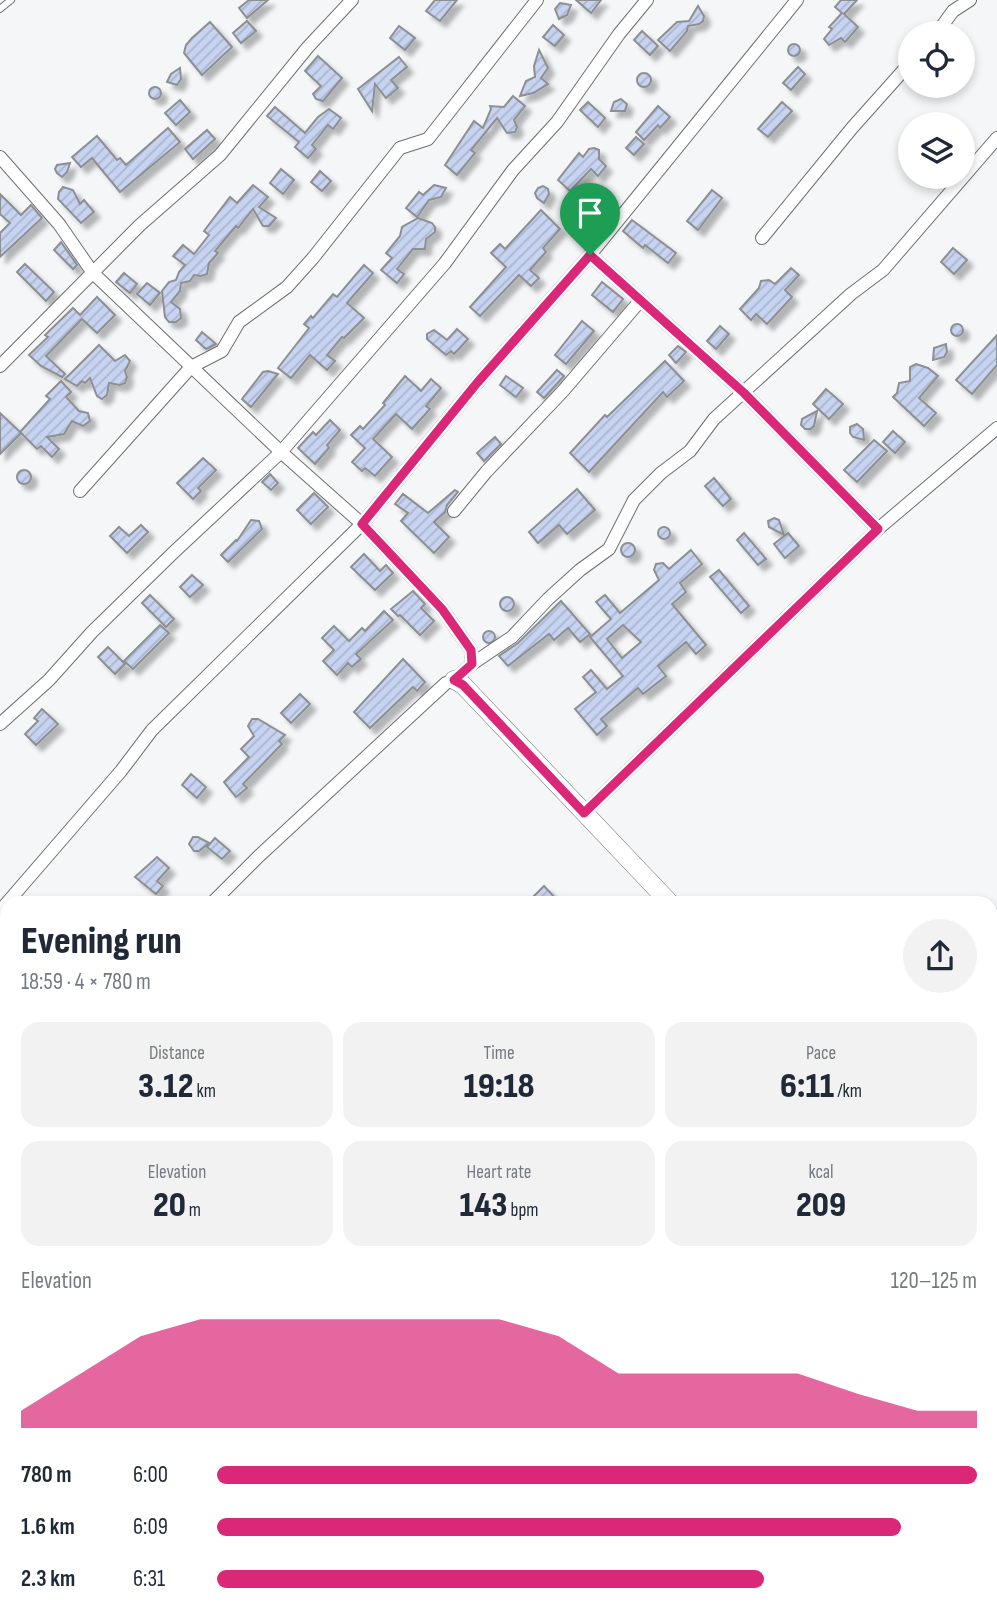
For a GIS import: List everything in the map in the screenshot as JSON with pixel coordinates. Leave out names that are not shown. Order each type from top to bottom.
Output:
[{"type":"street","points":[[0,366],[140,225],[220,155],[308,47],[352,0]]},
{"type":"street","points":[[80,491],[191,367],[222,351],[239,322],[287,287],[400,148],[428,139],[537,0]]},
{"type":"street","points":[[0,724],[50,680],[92,632],[281,452],[445,263],[513,170],[557,122],[619,34],[647,0]]},
{"type":"street","points":[[13,896],[121,771],[152,730],[362,524],[477,383],[590,255],[797,0]]},
{"type":"street","points":[[946,21],[953,11],[970,0]]},
{"type":"street","points":[[762,238],[898,76]]},
{"type":"street","points":[[219,896],[446,683],[454,680],[472,664],[512,637],[548,599],[609,549],[634,500],[661,472],[690,452],[714,419],[851,294],[883,270],[997,138]]},
{"type":"street","points":[[0,157],[59,225],[93,273],[281,452],[362,524],[442,609],[471,650],[472,664]]},
{"type":"street","points":[[590,255],[744,393],[878,529]]},
{"type":"street","points":[[454,511],[640,301]]},
{"type":"street","points":[[584,813],[878,529],[997,428]]},
{"type":"street","points":[[454,680],[463,685],[663,896]]},
{"type":"lane","points":[[0,9],[11,0]]},
{"type":"building","points":[[249,0],[268,0],[247,18],[239,8]]},
{"type":"building","points":[[435,0],[457,0],[440,21],[426,11]]},
{"type":"building","points":[[576,0],[601,0],[591,13]]},
{"type":"building","points":[[841,0],[857,0],[844,14],[858,27],[845,42],[841,38],[829,45],[824,39],[832,29],[829,27],[842,13],[835,7]]},
{"type":"building","points":[[560,3],[571,5],[567,15],[559,19],[555,9]]},
{"type":"building","points":[[698,6],[704,16],[703,21],[688,26],[687,31],[670,51],[658,40],[677,22],[689,21]]},
{"type":"building","points":[[247,21],[256,31],[241,43],[233,33]]},
{"type":"building","points":[[210,22],[232,47],[202,75],[184,53],[186,45]]},
{"type":"building","points":[[553,25],[564,35],[555,46],[543,37]]},
{"type":"building","points":[[399,26],[415,38],[405,50],[390,38]]},
{"type":"building","points":[[642,31],[658,46],[650,55],[634,40]]},
{"type":"building","points":[[794,44],[800,50],[794,56],[788,50]]},
{"type":"building","points":[[539,50],[548,68],[541,78],[548,84],[533,93],[520,96],[526,81],[535,77],[534,66]]},
{"type":"building","points":[[318,56],[342,78],[323,101],[316,99],[313,94],[321,86],[305,71]]},
{"type":"building","points":[[399,57],[407,67],[391,80],[398,88],[386,98],[375,84],[372,111],[358,89]]},
{"type":"building","points":[[798,67],[805,74],[791,90],[783,83]]},
{"type":"building","points":[[180,68],[181,79],[177,85],[167,82],[171,74]]},
{"type":"building","points":[[644,73],[649,75],[649,85],[644,87],[639,85],[637,80],[639,75]]},
{"type":"building","points":[[155,87],[161,93],[155,99],[149,93]]},
{"type":"building","points":[[513,96],[525,106],[514,120],[517,127],[515,132],[507,133],[497,118],[471,150],[475,153],[457,175],[445,165],[474,121],[483,128],[490,106],[504,107]]},
{"type":"building","points":[[621,99],[627,104],[625,111],[611,111],[614,102]]},
{"type":"building","points":[[180,100],[190,112],[176,125],[165,113]]},
{"type":"building","points":[[588,102],[605,118],[598,127],[580,110]]},
{"type":"building","points":[[782,102],[792,111],[768,137],[758,129]]},
{"type":"building","points":[[658,106],[670,117],[644,140],[636,132]]},
{"type":"building","points":[[275,107],[305,133],[318,117],[329,109],[341,118],[333,129],[328,125],[312,145],[316,149],[308,158],[295,147],[299,142],[267,116]]},
{"type":"building","points":[[168,128],[180,142],[120,192],[92,158],[81,167],[72,157],[97,136],[117,160],[120,158],[126,165]]},
{"type":"building","points":[[207,130],[215,139],[193,159],[185,149]]},
{"type":"building","points":[[636,137],[644,144],[634,155],[626,148]]},
{"type":"building","points":[[589,149],[599,150],[599,159],[606,166],[598,176],[591,169],[570,191],[558,180],[579,153],[583,157]]},
{"type":"building","points":[[70,163],[62,177],[57,173],[57,165]]},
{"type":"building","points":[[281,169],[294,180],[283,194],[270,183]]},
{"type":"building","points":[[320,171],[331,181],[322,191],[311,182]]},
{"type":"building","points":[[253,185],[268,197],[259,207],[276,218],[269,226],[263,226],[253,209],[215,251],[218,253],[209,263],[207,274],[194,275],[190,281],[181,283],[180,291],[171,302],[180,309],[181,318],[176,322],[169,322],[165,317],[162,291],[169,282],[176,280],[185,265],[173,256],[183,245],[194,254],[209,235],[204,231],[230,197],[237,203]]},
{"type":"building","points":[[434,185],[446,188],[441,197],[429,200],[417,217],[406,208],[419,192],[423,195]]},
{"type":"building","points":[[543,186],[548,189],[549,194],[544,203],[535,193]]},
{"type":"building","points":[[63,187],[73,190],[80,204],[84,200],[94,212],[81,223],[58,199]]},
{"type":"building","points":[[712,190],[722,198],[698,230],[687,221]]},
{"type":"building","points":[[0,194],[21,215],[31,205],[42,218],[0,257],[0,233],[10,223],[0,214]]},
{"type":"building","points":[[541,210],[560,229],[543,248],[546,252],[530,270],[539,278],[531,286],[519,275],[480,316],[470,307],[506,267],[491,253],[500,244],[505,249]]},
{"type":"building","points":[[418,218],[432,223],[435,232],[426,239],[425,249],[413,249],[397,269],[404,274],[397,283],[381,270],[392,258],[386,253],[400,236],[402,227]]},
{"type":"building","points":[[632,220],[676,253],[668,263],[645,245],[643,248],[623,231]]},
{"type":"building","points":[[61,242],[77,265],[73,269],[54,250]]},
{"type":"building","points":[[953,248],[967,260],[954,274],[941,262]]},
{"type":"building","points":[[25,264],[54,292],[46,301],[17,272]]},
{"type":"building","points":[[364,265],[373,273],[347,303],[364,318],[342,337],[327,355],[335,361],[327,370],[310,355],[291,378],[278,368],[309,328],[304,324],[311,316],[313,318],[333,294],[337,297]]},
{"type":"building","points":[[791,268],[799,275],[785,290],[792,297],[767,324],[756,314],[751,320],[740,309],[759,288],[761,281],[769,280],[775,284]]},
{"type":"building","points":[[124,273],[137,284],[130,293],[116,282]]},
{"type":"building","points":[[602,282],[623,299],[613,312],[592,295]]},
{"type":"building","points":[[147,283],[160,293],[150,305],[137,294]]},
{"type":"building","points":[[97,297],[115,315],[97,333],[82,319],[46,356],[65,374],[62,377],[41,366],[29,355],[73,308],[80,315]]},
{"type":"building","points":[[582,321],[594,331],[566,364],[555,355]]},
{"type":"building","points":[[957,324],[963,330],[957,336],[951,330]]},
{"type":"building","points":[[720,326],[729,334],[716,349],[707,341]]},
{"type":"building","points":[[457,329],[468,339],[454,354],[451,351],[446,355],[427,339],[427,334],[434,330],[447,340]]},
{"type":"building","points":[[202,332],[216,344],[206,349],[196,340]]},
{"type":"building","points":[[997,335],[997,365],[972,394],[956,380]]},
{"type":"building","points":[[946,344],[947,352],[944,357],[933,360],[934,348]]},
{"type":"building","points":[[99,345],[115,361],[125,355],[130,361],[125,371],[125,383],[109,383],[107,395],[102,399],[97,396],[90,378],[77,386],[65,379]]},
{"type":"building","points":[[678,346],[686,352],[676,363],[669,355]]},
{"type":"building","points":[[665,361],[684,381],[667,397],[663,392],[589,472],[570,453],[605,415],[607,417]]},
{"type":"building","points":[[916,364],[928,368],[938,376],[919,398],[936,413],[924,426],[893,397],[897,393],[899,383],[910,381],[910,367]]},
{"type":"building","points":[[557,370],[564,376],[544,398],[537,392]]},
{"type":"building","points":[[263,372],[278,374],[251,407],[242,399]]},
{"type":"building","points":[[405,376],[421,391],[431,379],[441,388],[426,406],[430,409],[412,429],[396,414],[373,439],[392,457],[375,476],[365,468],[362,471],[352,462],[365,448],[351,435],[360,426],[363,429],[385,405],[383,403]]},
{"type":"building","points":[[506,376],[523,388],[516,397],[500,385]]},
{"type":"building","points":[[61,381],[71,392],[66,397],[79,411],[88,413],[90,421],[83,426],[72,421],[64,434],[47,437],[59,449],[52,457],[41,446],[37,449],[20,432],[50,399],[46,396]]},
{"type":"building","points":[[826,389],[843,404],[829,419],[813,404]]},
{"type":"building","points":[[817,411],[814,426],[805,429],[801,425],[802,419]]},
{"type":"building","points":[[0,413],[21,433],[0,454]]},
{"type":"building","points":[[330,420],[340,430],[315,464],[298,448],[313,432],[316,435]]},
{"type":"building","points":[[857,424],[863,429],[864,440],[853,437],[850,433],[850,427]]},
{"type":"building","points":[[893,431],[905,442],[895,453],[883,442]]},
{"type":"building","points":[[495,437],[501,444],[484,461],[477,453]]},
{"type":"building","points":[[874,440],[887,451],[857,482],[844,470]]},
{"type":"building","points":[[203,458],[216,470],[198,488],[201,491],[193,499],[177,483]]},
{"type":"building","points":[[21,470],[27,470],[31,477],[27,484],[21,484],[17,480],[17,474]]},
{"type":"building","points":[[270,474],[278,483],[271,490],[262,482]]},
{"type":"building","points":[[714,478],[731,499],[723,506],[705,486]]},
{"type":"building","points":[[577,489],[595,510],[567,534],[559,525],[538,543],[529,532]]},
{"type":"building","points":[[455,490],[458,492],[447,505],[445,512],[434,522],[449,537],[434,553],[401,521],[408,513],[395,504],[403,494],[428,513]]},
{"type":"building","points":[[314,493],[328,507],[311,524],[297,510]]},
{"type":"building","points":[[774,518],[779,520],[784,535],[769,527],[768,521]]},
{"type":"building","points":[[251,520],[259,521],[262,529],[228,562],[221,555],[237,541]]},
{"type":"building","points":[[141,525],[148,532],[127,553],[110,536],[119,527],[129,536]]},
{"type":"building","points":[[664,527],[670,533],[664,539],[658,533]]},
{"type":"building","points":[[744,533],[766,559],[758,565],[737,540]]},
{"type":"building","points":[[788,533],[799,546],[785,558],[774,544]]},
{"type":"building","points":[[628,543],[633,545],[633,555],[628,557],[623,555],[621,550],[623,545]]},
{"type":"building","points":[[691,550],[702,564],[680,583],[686,592],[672,604],[706,645],[696,654],[686,642],[658,666],[666,676],[643,694],[638,688],[601,719],[607,726],[597,735],[575,709],[596,692],[583,677],[591,670],[607,689],[623,676],[590,637],[611,619],[596,602],[605,595],[620,613],[659,580],[654,570],[656,564],[663,563],[669,569]],"holes":[[[623,625],[641,642],[622,658],[607,639]]]},
{"type":"building","points":[[364,554],[380,571],[386,565],[393,573],[375,590],[351,567]]},
{"type":"building","points":[[719,570],[749,606],[741,613],[710,577]]},
{"type":"building","points":[[192,575],[203,585],[190,597],[180,587]]},
{"type":"building","points":[[413,591],[425,604],[421,608],[434,621],[420,635],[391,609]]},
{"type":"building","points":[[150,595],[174,619],[166,627],[142,603]]},
{"type":"building","points":[[507,597],[512,599],[512,609],[507,611],[502,609],[500,604],[502,599]]},
{"type":"building","points":[[561,601],[590,634],[580,642],[568,628],[554,640],[549,634],[508,666],[499,656],[518,643]]},
{"type":"building","points":[[384,611],[393,620],[356,654],[361,659],[352,667],[348,663],[337,675],[323,661],[334,650],[322,638],[334,626],[349,641],[362,628],[365,631]]},
{"type":"building","points":[[160,625],[169,633],[133,669],[124,661]]},
{"type":"building","points":[[489,631],[495,637],[489,643],[483,637]]},
{"type":"building","points":[[108,647],[125,664],[115,674],[98,657]]},
{"type":"building","points":[[403,659],[425,682],[417,691],[413,687],[370,728],[354,712]]},
{"type":"building","points":[[300,694],[310,704],[291,723],[281,713]]},
{"type":"building","points":[[42,709],[58,724],[36,745],[25,734],[38,721],[34,718]]},
{"type":"building","points":[[252,719],[258,719],[285,735],[279,741],[282,744],[243,784],[247,788],[236,797],[224,782],[249,757],[241,749],[254,736],[248,726]]},
{"type":"building","points":[[191,774],[206,787],[197,798],[182,785]]},
{"type":"building","points":[[193,837],[209,843],[199,851],[194,851],[189,844]]},
{"type":"building","points":[[215,838],[230,851],[222,859],[207,847]]},
{"type":"building","points":[[157,857],[169,868],[157,881],[163,886],[156,894],[135,877]]},
{"type":"building","points":[[544,886],[553,896],[534,896]]},
{"type":"route","points":[[590,255],[744,393],[878,529],[584,813],[463,685],[454,680],[472,664],[471,650],[442,609],[362,524],[477,383],[590,255]]}]
